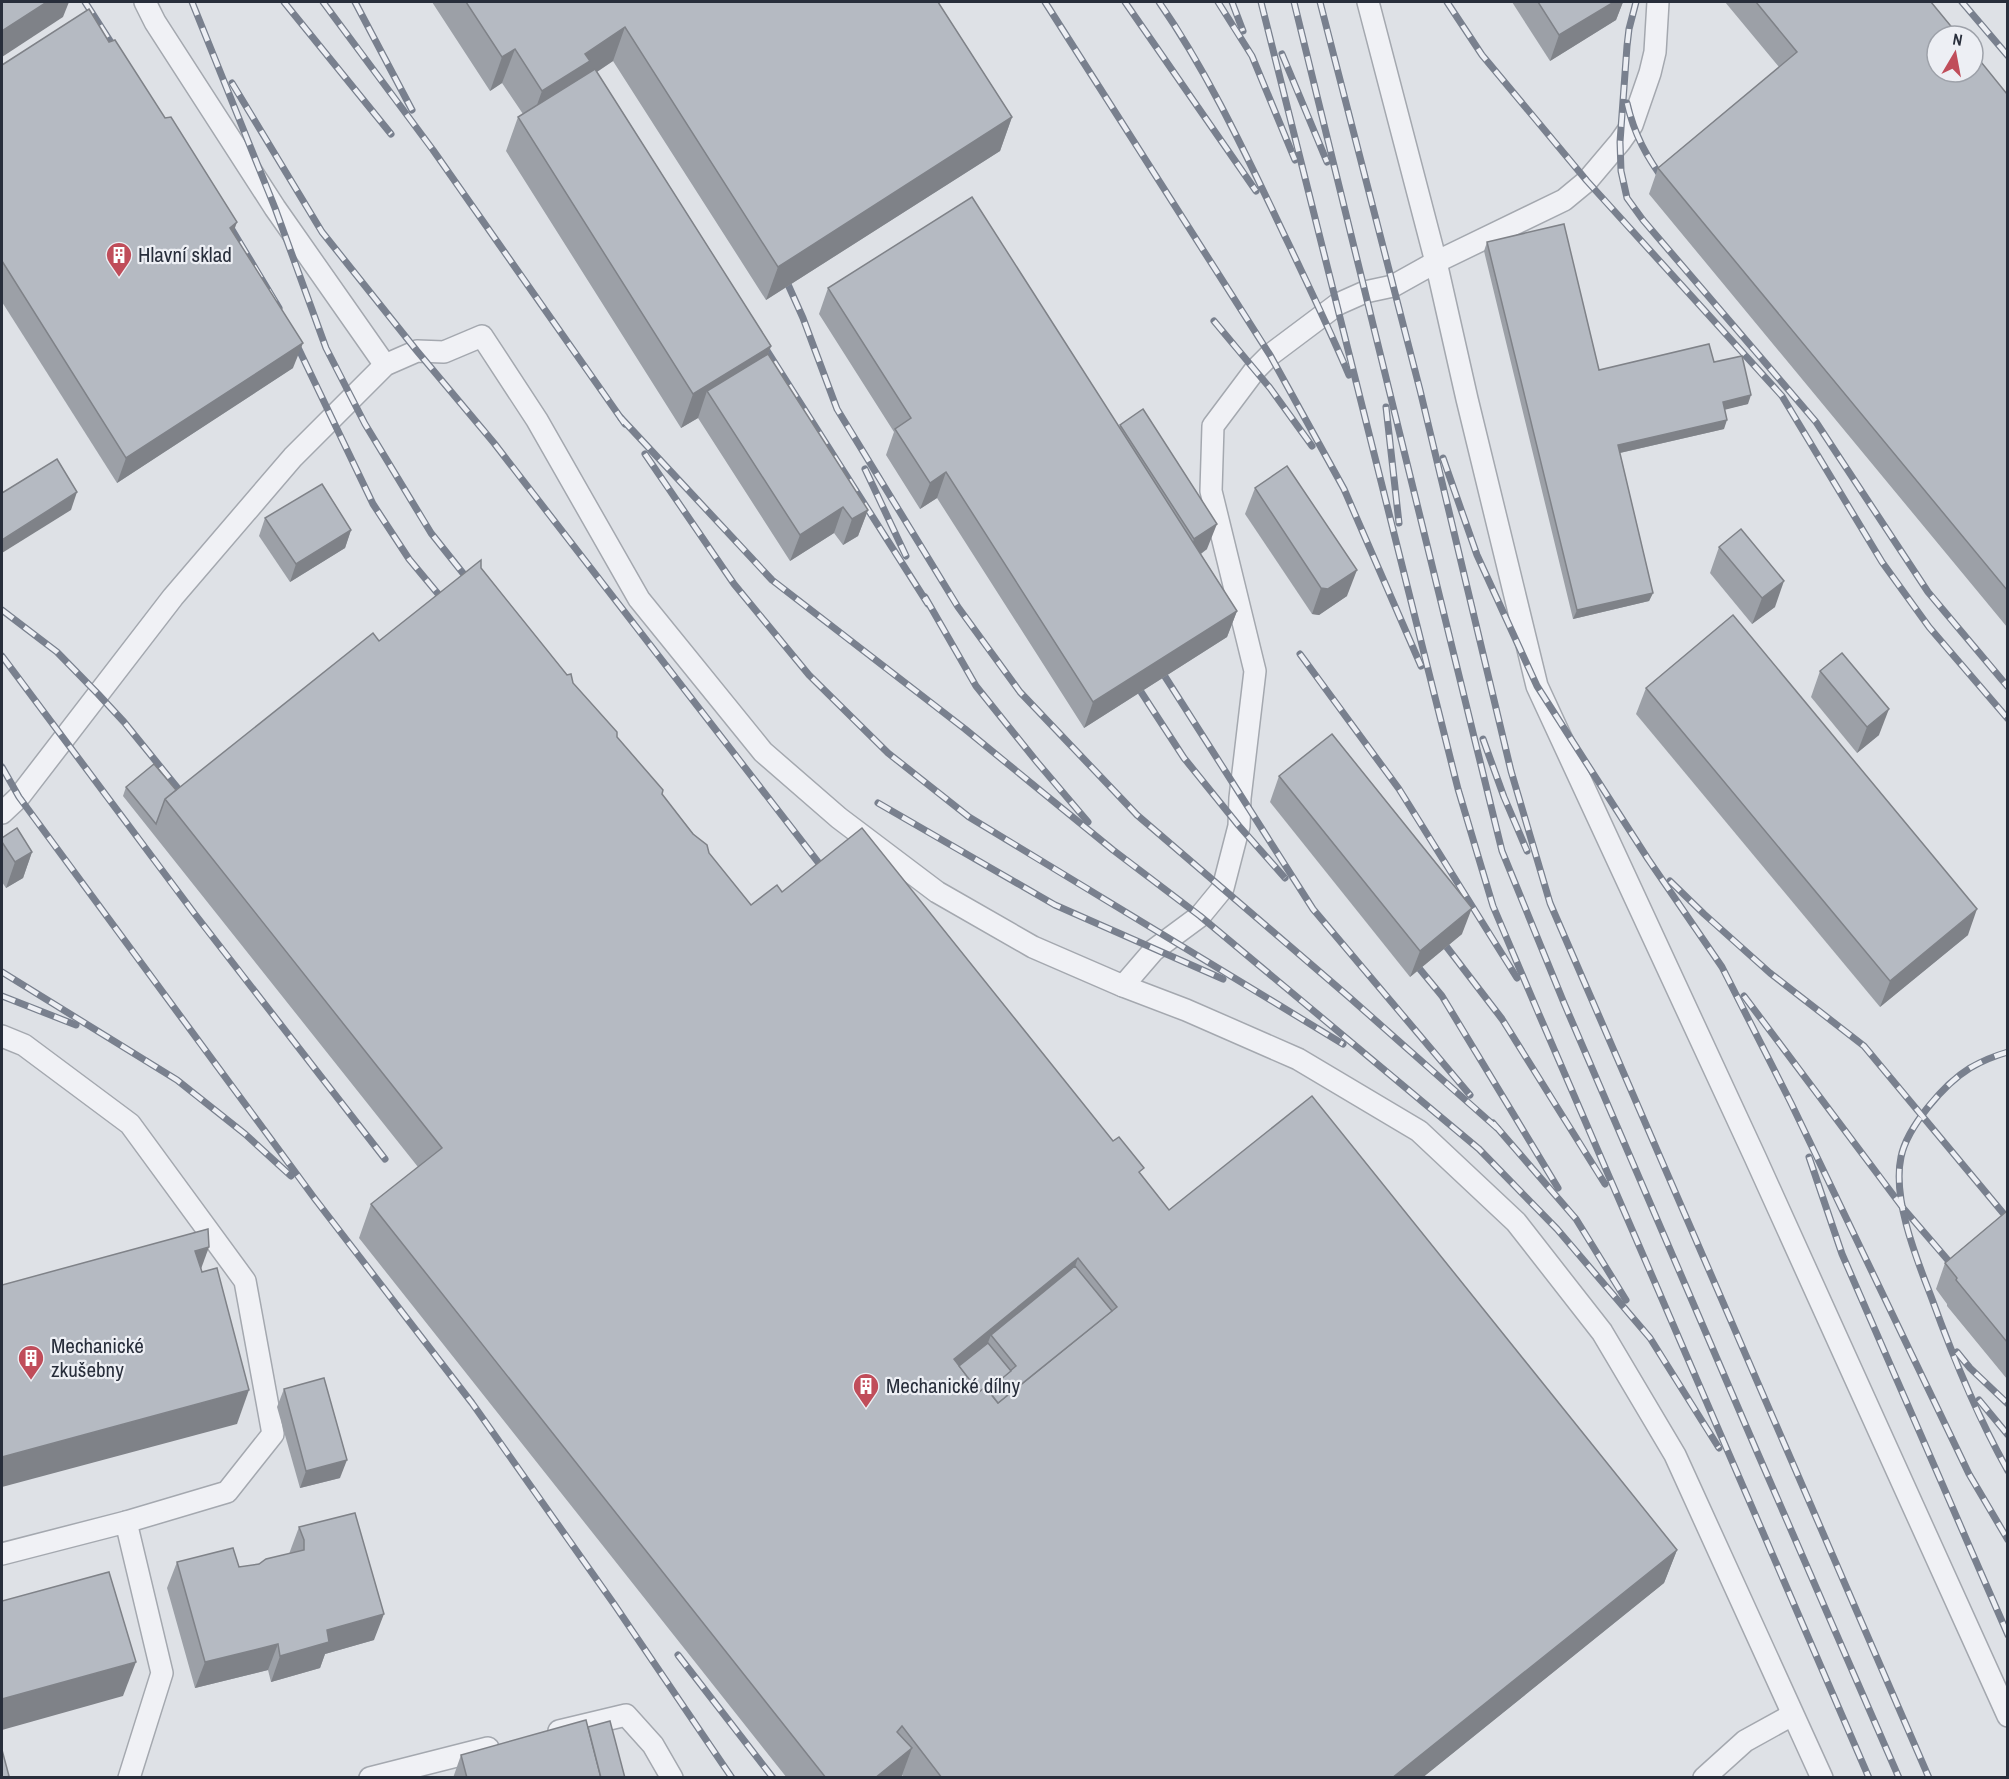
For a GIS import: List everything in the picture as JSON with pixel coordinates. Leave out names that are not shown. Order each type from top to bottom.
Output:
[{"type":"lane","points":[[145,2],[154,22],[269,199],[385,365]]},
{"type":"lane","points":[[1368,2],[1436,262],[1537,686],[1755,1156],[2007,1716]]},
{"type":"lane","points":[[1123,986],[1154,950],[1200,916],[1223,888],[1239,826],[1240,798],[1255,671],[1211,492],[1213,426],[1255,370],[1270,355],[1338,304],[1365,292],[1393,286],[1436,262],[1564,200],[1587,181],[1632,125],[1654,52],[1658,2]]},
{"type":"lane","points":[[2,813],[19,797],[181,588],[293,457],[385,365],[417,351],[444,352],[482,336],[537,420],[639,599],[763,752],[839,818],[937,892],[1033,947],[1298,1059],[1419,1131],[1516,1222],[1602,1332],[1675,1455],[1822,1778]]},
{"type":"lane","points":[[2,1036],[24,1045],[130,1124],[245,1281],[273,1434],[227,1492],[126,1522],[2,1554]]},
{"type":"lane","points":[[126,1522],[162,1673],[129,1778]]},
{"type":"lane","points":[[544,1735],[626,1715],[653,1745],[672,1778]]},
{"type":"lane","points":[[1704,1778],[1746,1741],[1792,1715]]},
{"type":"lane","points":[[370,1778],[509,1743]]},
{"type":"building","points":[[2,2],[47,2],[2,31]]},
{"type":"building","points":[[466,2],[938,2],[1012,117],[778,267],[625,27],[585,54],[590,61],[542,91],[515,49],[502,57]]},
{"type":"building","points":[[1538,2],[1614,2],[1559,35]]},
{"type":"building","points":[[1756,2],[1931,2],[1949,24],[1925,24],[1925,84],[1985,84],[1985,67],[2007,94],[2007,590],[1658,168],[1797,52]]},
{"type":"building","name":"Hlavní sklad","points":[[89,9],[109,42],[115,40],[165,118],[171,117],[237,222],[230,228],[303,343],[126,458],[2,261],[2,65]]},
{"type":"building","points":[[595,69],[771,346],[693,394],[518,117]]},
{"type":"building","points":[[972,197],[1237,611],[1093,702],[946,472],[930,483],[895,429],[911,418],[828,288]]},
{"type":"building","points":[[1564,224],[1599,370],[1709,344],[1714,362],[1742,356],[1751,395],[1723,402],[1727,420],[1618,445],[1653,593],[1577,610],[1487,242]]},
{"type":"building","points":[[768,354],[868,510],[852,519],[843,507],[800,535],[707,391]]},
{"type":"building","points":[[1143,409],[1217,524],[1194,539],[1120,425]]},
{"type":"building","points":[[57,459],[77,492],[2,540],[2,493]]},
{"type":"building","points":[[1287,466],[1357,570],[1328,589],[1321,588],[1255,488]]},
{"type":"building","points":[[322,484],[351,530],[296,564],[265,518]]},
{"type":"building","points":[[1741,529],[1784,581],[1762,598],[1719,547]]},
{"type":"building","points":[[481,560],[481,568],[567,675],[571,674],[573,683],[617,732],[617,737],[663,790],[662,794],[693,834],[707,845],[709,853],[751,905],[777,885],[782,892],[862,828],[1113,1141],[1119,1137],[1144,1168],[1139,1172],[1169,1210],[1312,1096],[1677,1550],[1392,1778],[942,1778],[902,1726],[897,1732],[912,1748],[875,1778],[826,1778],[371,1204],[442,1148],[165,799],[373,633],[379,641]],"holes":[[[1078,1258],[1117,1307],[998,1403],[985,1387],[979,1392],[954,1359]]]},
{"type":"building","points":[[1733,615],[1977,909],[1890,981],[1646,688]]},
{"type":"building","points":[[1842,653],[1889,709],[1867,727],[1820,671]]},
{"type":"building","points":[[1332,734],[1472,908],[1420,951],[1279,776]]},
{"type":"building","points":[[154,764],[176,790],[165,799],[156,824],[126,787]]},
{"type":"building","points":[[17,828],[32,852],[15,862],[2,842],[2,838]]},
{"type":"building","points":[[2007,1211],[2007,1342],[1956,1280],[1957,1278],[1945,1263]]},
{"type":"building","points":[[208,1229],[209,1247],[195,1251],[202,1272],[217,1268],[249,1390],[2,1457],[2,1285]]},
{"type":"building","points":[[1075,1266],[1112,1311],[998,1403],[988,1390],[1016,1366],[991,1335]]},
{"type":"building","points":[[988,1343],[1011,1371],[988,1390],[985,1387],[979,1392],[959,1366]]},
{"type":"building","points":[[324,1378],[347,1460],[306,1471],[284,1389]]},
{"type":"building","points":[[355,1513],[384,1614],[327,1630],[329,1642],[280,1656],[278,1644],[205,1662],[177,1562],[233,1548],[239,1567],[259,1564],[266,1559],[304,1550],[304,1540],[299,1527]]},
{"type":"building","points":[[109,1572],[136,1662],[2,1699],[2,1601]]},
{"type":"building","points":[[586,1720],[601,1778],[467,1778],[461,1755]]},
{"type":"building","points":[[610,1721],[625,1778],[601,1778],[588,1727]]},
{"type":"building","points":[[2,1750],[9,1776],[4,1778],[2,1778]]},
{"type":"railway","points":[[85,2],[119,55]]},
{"type":"railway","points":[[192,2],[275,208],[326,348],[365,424],[431,533],[474,587]]},
{"type":"railway","points":[[284,2],[391,134]]},
{"type":"railway","points":[[323,2],[433,150],[625,424]]},
{"type":"railway","points":[[355,2],[412,110]]},
{"type":"railway","points":[[1045,2],[1270,355],[1344,489],[1421,666]]},
{"type":"railway","points":[[1125,2],[1256,191]]},
{"type":"railway","points":[[1159,2],[1206,77],[1233,129],[1349,375]]},
{"type":"railway","points":[[1218,2],[1252,56],[1295,160]]},
{"type":"railway","points":[[1232,2],[1243,31]]},
{"type":"railway","points":[[1261,2],[1458,789],[1493,906],[1869,1778]]},
{"type":"railway","points":[[1294,2],[1502,851],[1564,1003],[1899,1778]]},
{"type":"railway","points":[[1320,2],[1420,390],[1511,771],[1550,903],[1929,1778]]},
{"type":"railway","points":[[1447,2],[1482,55],[1587,181],[1782,396],[1882,562],[1929,627],[2008,719]]},
{"type":"railway","points":[[1636,2],[1627,46],[1620,142],[1621,171],[1627,198],[1643,220],[1816,422],[1928,592],[2008,687]]},
{"type":"railway","points":[[1962,2],[2008,56]]},
{"type":"railway","points":[[1282,54],[1327,162]]},
{"type":"railway","points":[[232,83],[322,232],[494,443],[828,875]]},
{"type":"railway","points":[[1627,103],[1642,145],[1666,183]]},
{"type":"railway","points":[[225,218],[279,308]]},
{"type":"railway","points":[[782,271],[803,318],[837,409],[958,607],[1020,692],[1137,815],[1497,1128]]},
{"type":"railway","points":[[1214,321],[1270,388],[1312,446]]},
{"type":"railway","points":[[292,335],[373,504],[409,559],[449,607]]},
{"type":"railway","points":[[759,338],[928,604]]},
{"type":"railway","points":[[1386,407],[1399,523]]},
{"type":"railway","points":[[621,418],[772,580],[965,729],[1113,850],[1200,916],[1479,1149],[1557,1229],[1650,1338],[1719,1448]]},
{"type":"railway","points":[[645,454],[734,584],[809,675],[888,753],[969,817],[1343,1044]]},
{"type":"railway","points":[[1443,458],[1477,555],[1537,686],[1648,859],[1722,967],[1791,1103],[1969,1474],[2008,1540]]},
{"type":"railway","points":[[865,469],[906,556]]},
{"type":"railway","points":[[925,597],[976,686],[1088,822]]},
{"type":"railway","points":[[2,610],[57,652],[98,694],[124,722],[189,802]]},
{"type":"railway","points":[[1300,654],[1399,789],[1517,978]]},
{"type":"railway","points":[[2,656],[194,913],[385,1159]]},
{"type":"railway","points":[[1157,664],[1313,909],[1470,1095]]},
{"type":"railway","points":[[1132,678],[1184,758],[1285,878]]},
{"type":"railway","points":[[1483,739],[1527,851]]},
{"type":"railway","points":[[2,767],[19,797],[315,1199],[472,1403],[614,1604],[732,1778]]},
{"type":"railway","points":[[878,803],[1055,905],[1223,979]]},
{"type":"railway","points":[[1670,881],[1770,973],[1864,1046],[2008,1219]]},
{"type":"railway","points":[[1436,933],[1502,1019],[1605,1184]]},
{"type":"railway","points":[[1409,956],[1442,996],[1558,1188]]},
{"type":"railway","points":[[2,972],[177,1080],[245,1134],[291,1176]]},
{"type":"railway","points":[[2,996],[76,1025]]},
{"type":"railway","points":[[1744,996],[1903,1208],[1959,1273]]},
{"type":"railway","points":[[2008,1052],[1970,1068],[1938,1095],[1919,1120],[1905,1145],[1899,1174],[1907,1229],[1948,1343],[1986,1429],[2008,1471]]},
{"type":"railway","points":[[1493,1123],[1576,1219],[1626,1300]]},
{"type":"railway","points":[[1809,1157],[1842,1254],[2008,1635]]},
{"type":"railway","points":[[1957,1352],[1970,1368],[2008,1404]]},
{"type":"railway","points":[[1979,1400],[2008,1435]]},
{"type":"railway","points":[[678,1655],[773,1778]]},
{"type":"place","name":"Hlavní sklad","points":[[119,278]]},
{"type":"place","name":"Mechanické zkušebny","points":[[31,1381]]},
{"type":"place","name":"Mechanické dílny","points":[[866,1409]]}]
